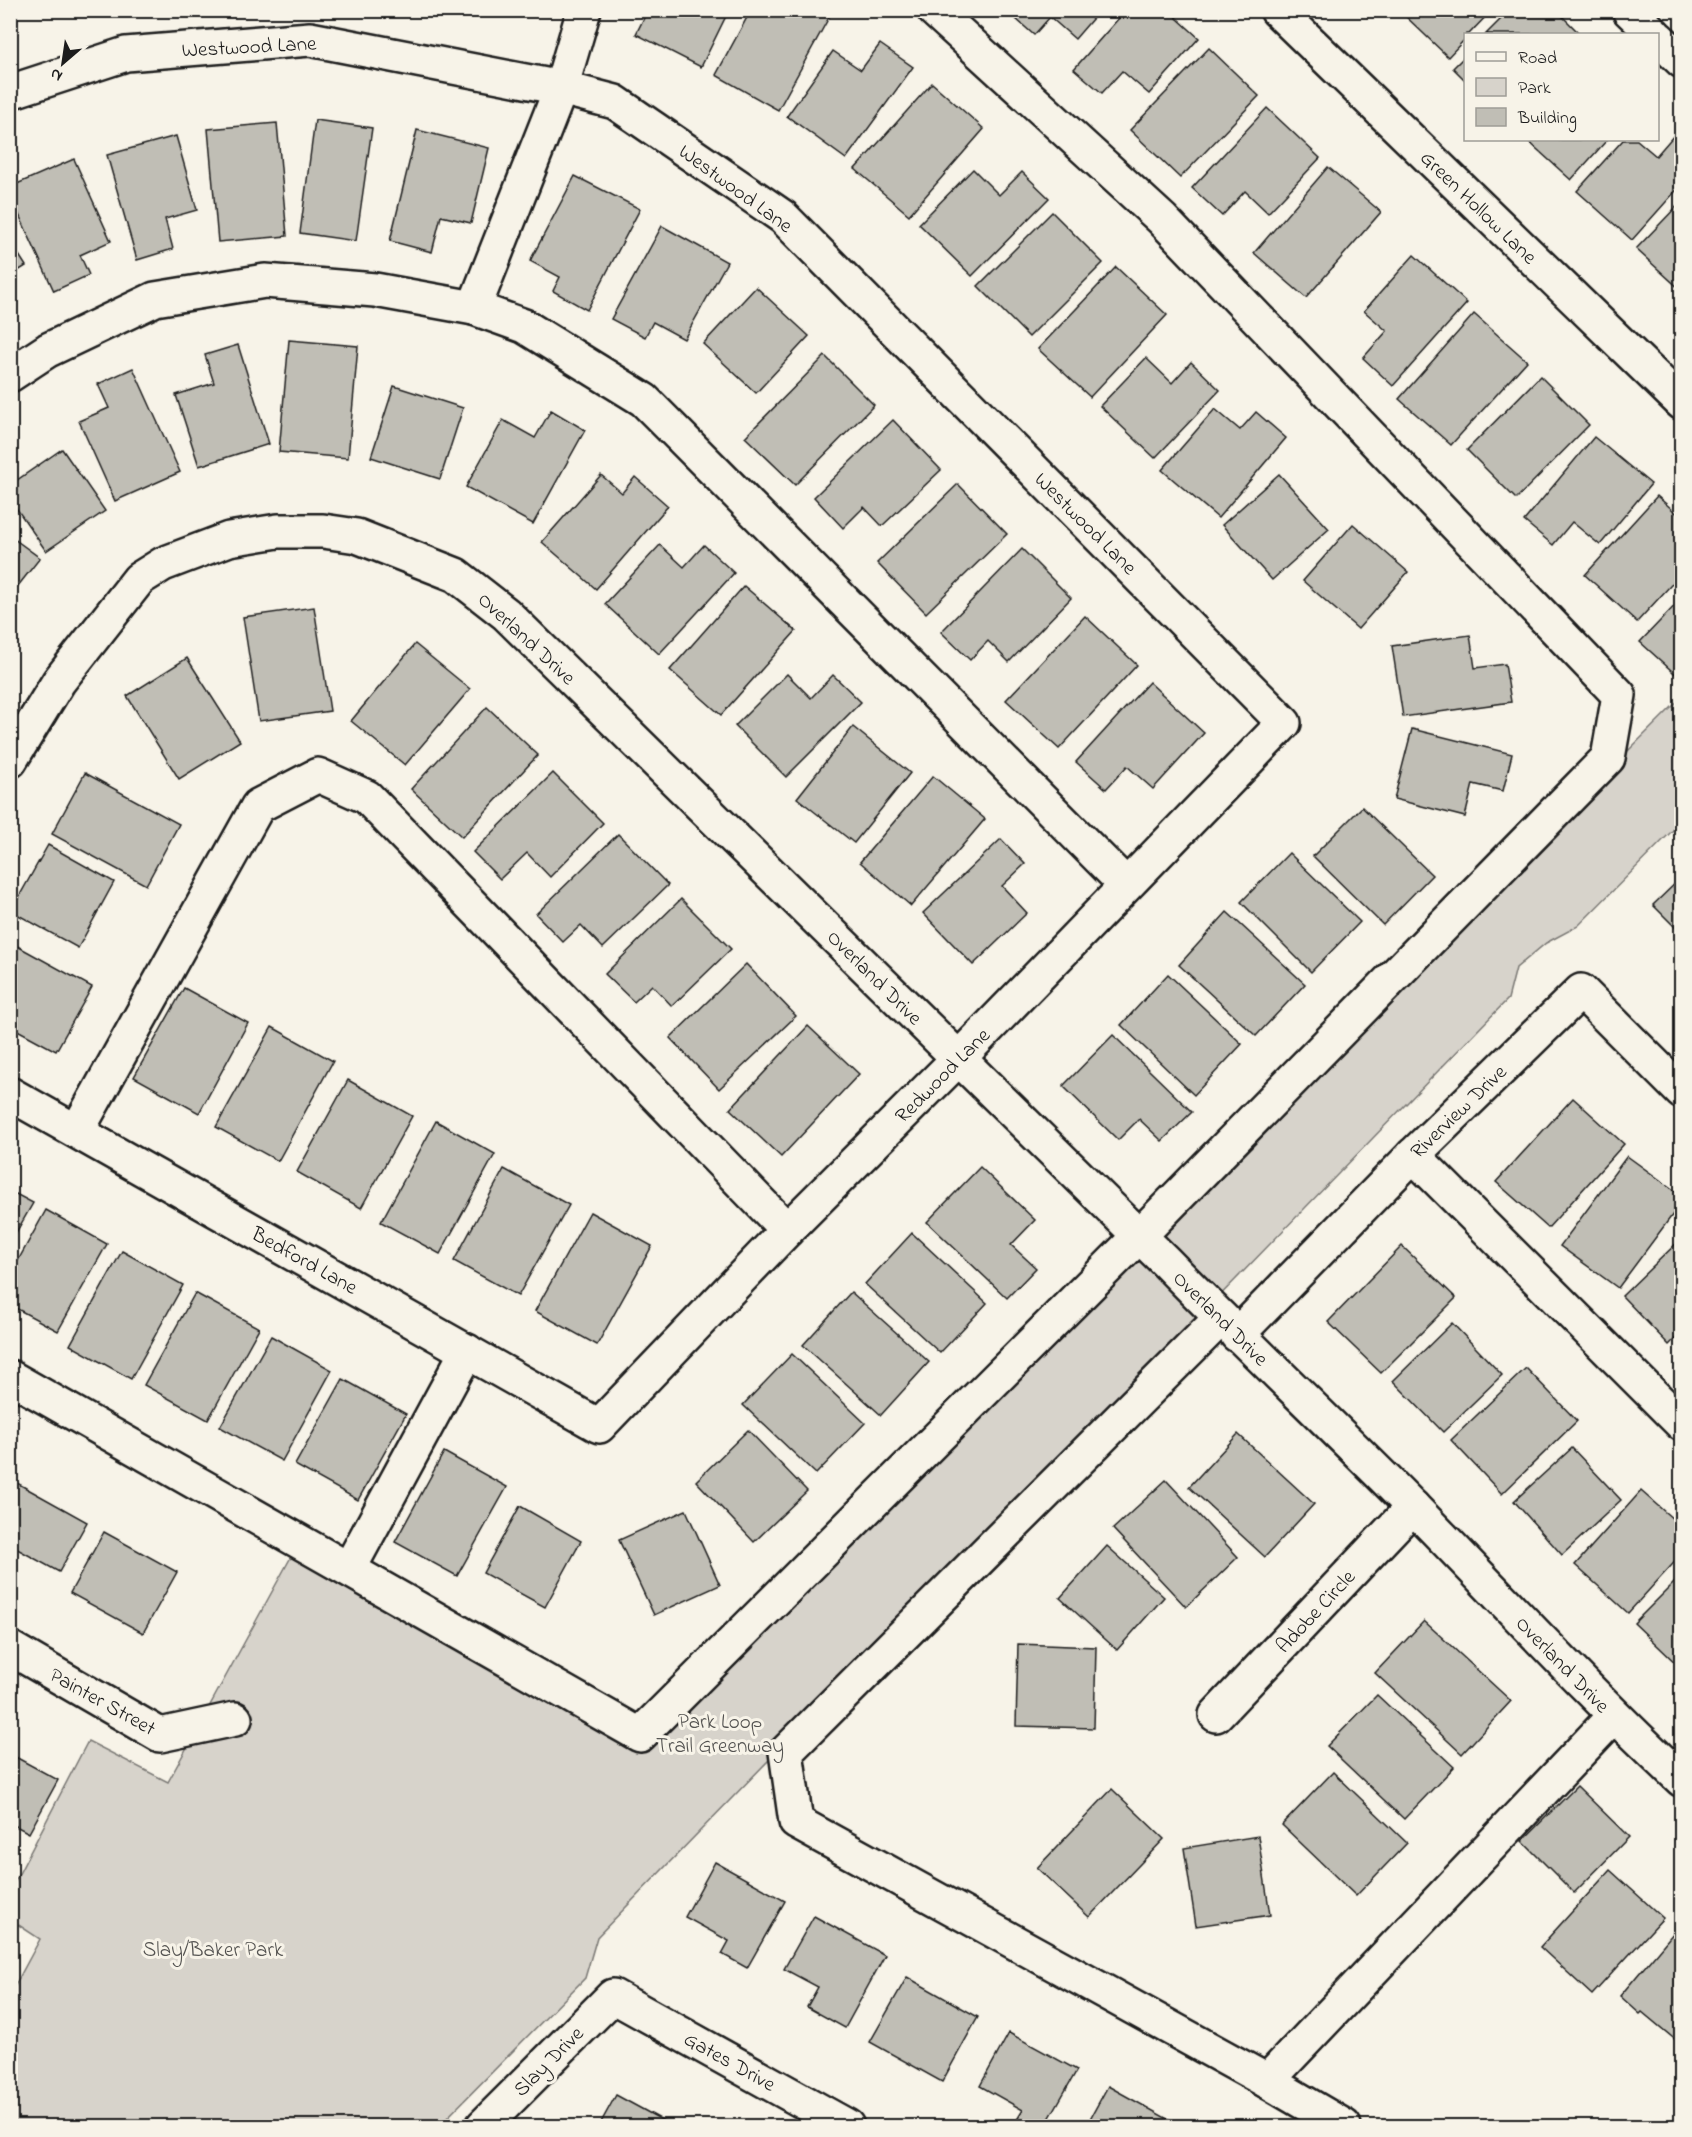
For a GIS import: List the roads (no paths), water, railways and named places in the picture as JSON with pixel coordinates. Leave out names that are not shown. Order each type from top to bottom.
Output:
[{"type":"street","points":[[474,308],[561,88],[584,10]]},
{"type":"street","points":[[10,1377],[640,1735],[1139,1236],[1608,758],[1619,695],[1162,219],[934,10]]},
{"type":"street","name":"Green Hollow Lane","points":[[1277,10],[1682,404]]},
{"type":"street","points":[[1629,10],[1653,33]]},
{"type":"street","name":"Westwood Lane","points":[[10,92],[126,54],[310,39],[561,88],[615,102],[783,217],[1284,723]]},
{"type":"street","points":[[1659,39],[1682,61]]},
{"type":"street","points":[[10,375],[48,350],[155,299],[266,281],[375,290],[474,308],[524,326],[644,400],[1126,885]]},
{"type":"street","name":"Overland Drive","points":[[10,761],[59,681],[139,579],[163,564],[229,539],[278,531],[323,531],[357,536],[456,575],[506,614],[1139,1236],[1413,1507],[1614,1716],[1682,1780]]},
{"type":"street","name":"Redwood Lane","points":[[599,1426],[787,1230],[958,1059],[1284,723]]},
{"type":"street","points":[[77,1131],[258,806],[318,775],[367,797],[787,1230]]},
{"type":"street","name":"Riverview Drive","points":[[1267,2081],[796,1822],[786,1752],[1229,1326],[1413,1155],[1581,991],[1682,1092]]},
{"type":"street","name":"Bedford Lane","points":[[10,1094],[599,1426]]},
{"type":"street","points":[[1413,1155],[1682,1424]]},
{"type":"street","points":[[348,1569],[467,1351]]},
{"type":"street","name":"Adobe Circle","points":[[1216,1714],[1413,1507]]},
{"type":"street","name":"Painter Street","points":[[10,1648],[160,1735],[235,1719]]},
{"type":"street","points":[[1344,2127],[1267,2081],[1614,1716]]},
{"type":"street","name":"Slay Drive","points":[[483,2127],[613,1996]]},
{"type":"street","name":"Gates Drive","points":[[613,1996],[847,2127]]},
{"type":"park label","name":"Park Loop Trail Greenway","points":[[720,1733]]},
{"type":"park label","name":"Slay/Baker Park","points":[[213,1949]]}]
